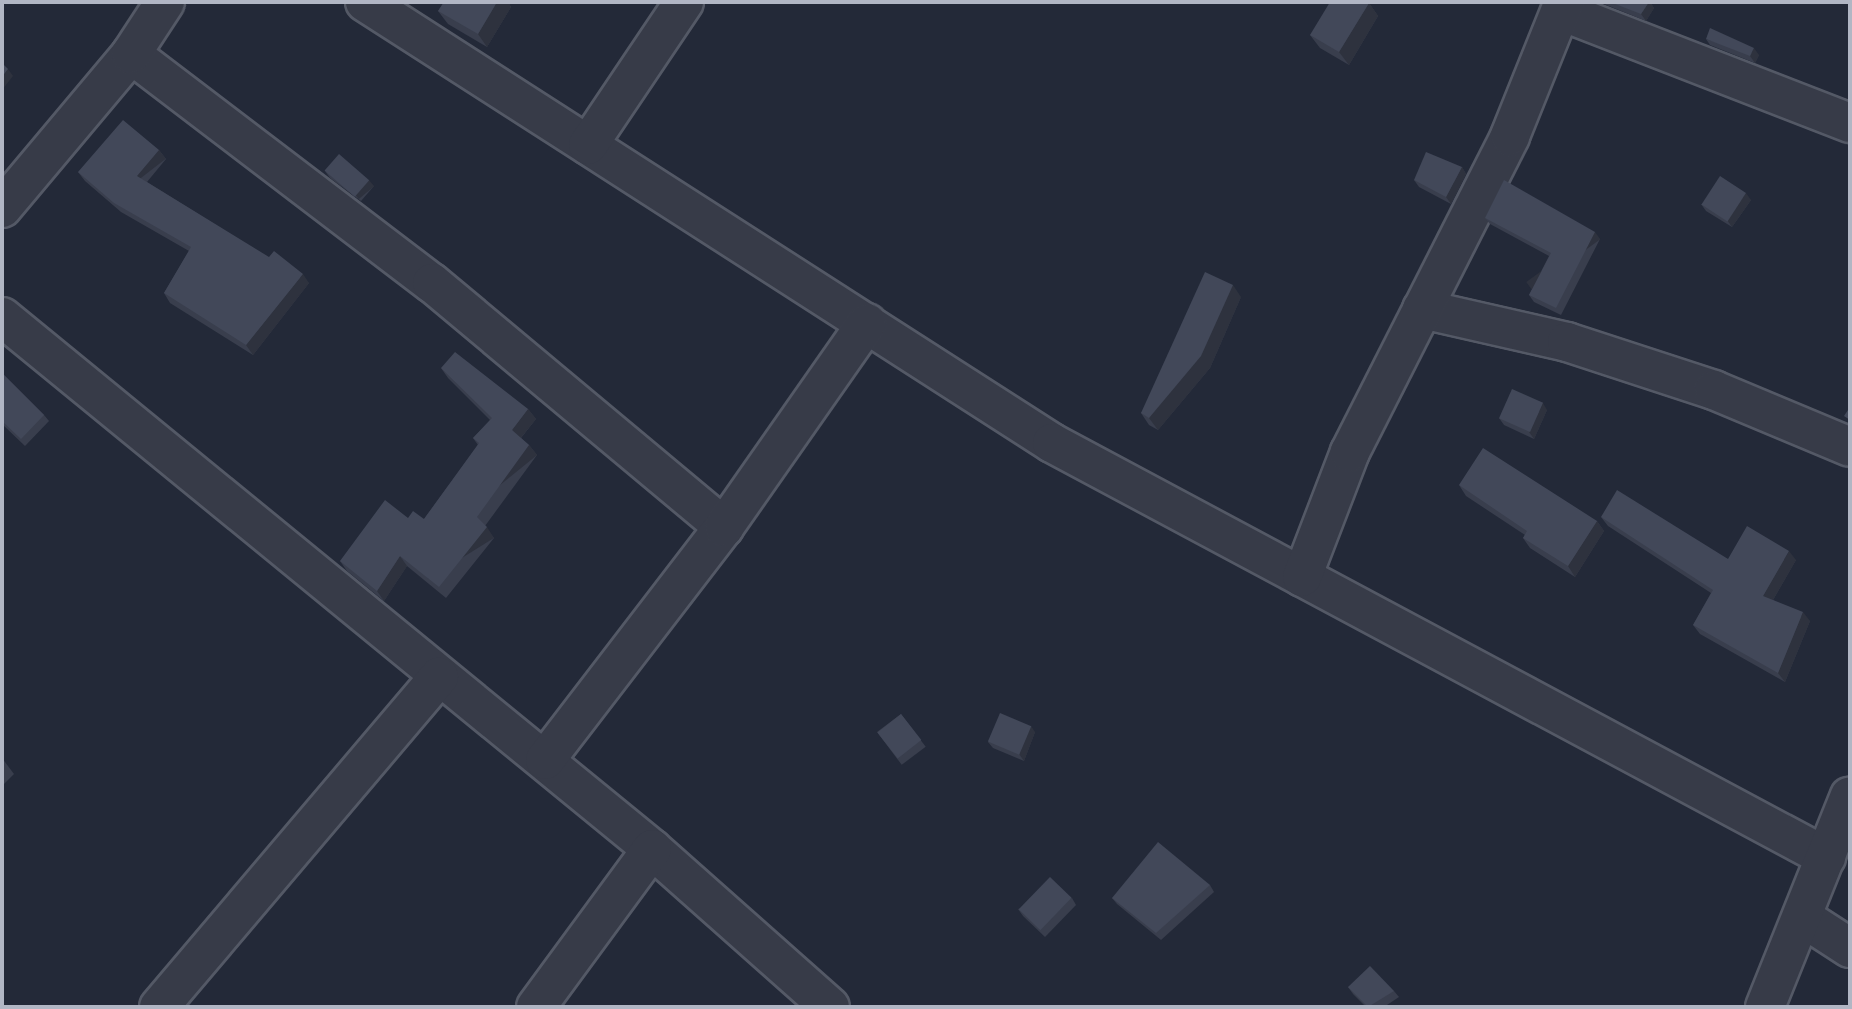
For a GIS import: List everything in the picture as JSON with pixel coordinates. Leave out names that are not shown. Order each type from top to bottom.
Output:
[{"type":"street","points":[[2,208],[131,54],[165,2]]},
{"type":"street","points":[[365,2],[1052,443],[1826,857]]},
{"type":"street","points":[[588,145],[684,2]]},
{"type":"street","points":[[1302,577],[1350,452],[1510,136],[1562,6],[1850,123]]},
{"type":"street","points":[[131,54],[432,283],[724,527]]},
{"type":"street","points":[[1422,309],[1591,350],[1714,390],[1850,447]]},
{"type":"street","points":[[2,317],[652,849],[830,1007]]},
{"type":"street","points":[[545,760],[724,527],[867,323]]},
{"type":"street","points":[[159,1007],[439,677]]},
{"type":"street","points":[[1765,1007],[1850,796]]},
{"type":"street","points":[[536,1007],[652,849]]},
{"type":"street","points":[[1802,917],[1850,948]]},
{"type":"building","points":[[444,2],[497,2],[478,34],[438,11]]},
{"type":"building","points":[[1330,2],[1369,3],[1339,52],[1310,35]]},
{"type":"building","points":[[1610,2],[1649,2],[1641,14]]},
{"type":"building","points":[[1710,28],[1754,48],[1750,56],[1706,39]]},
{"type":"building","points":[[2,63],[8,69],[2,77]]},
{"type":"building","points":[[123,120],[159,150],[137,176],[269,257],[274,251],[303,274],[246,345],[164,293],[191,247],[114,203],[78,172]]},
{"type":"building","points":[[1426,152],[1462,167],[1446,197],[1414,180]]},
{"type":"building","points":[[339,154],[369,180],[355,197],[325,171]]},
{"type":"building","points":[[1720,176],[1746,193],[1727,221],[1701,205]]},
{"type":"building","points":[[1504,180],[1595,232],[1556,308],[1529,295],[1551,253],[1485,218]]},
{"type":"building","points":[[1205,272],[1233,285],[1201,356],[1149,418],[1141,413]]},
{"type":"building","points":[[455,352],[528,409],[512,430],[529,445],[477,517],[487,527],[439,587],[400,556],[377,591],[340,561],[385,500],[408,518],[413,511],[424,519],[479,443],[473,438],[492,418],[441,368]]},
{"type":"building","points":[[2,373],[44,415],[21,439],[2,421]]},
{"type":"building","points":[[1512,389],[1543,403],[1530,432],[1499,418]]},
{"type":"building","points":[[1850,407],[1850,420],[1844,416]]},
{"type":"building","points":[[1483,448],[1597,521],[1568,566],[1523,538],[1527,531],[1459,485]]},
{"type":"building","points":[[1617,490],[1728,559],[1747,526],[1789,551],[1763,596],[1803,612],[1778,673],[1693,625],[1713,590],[1601,517]]},
{"type":"building","points":[[1000,713],[1031,726],[1019,755],[988,742]]},
{"type":"building","points":[[901,714],[921,740],[898,758],[877,732]]},
{"type":"building","points":[[1158,842],[1210,885],[1156,933],[1112,898]]},
{"type":"building","points":[[1050,877],[1072,898],[1040,930],[1019,909]]},
{"type":"building","points":[[1370,966],[1394,991],[1368,1007],[1348,987]]}]
